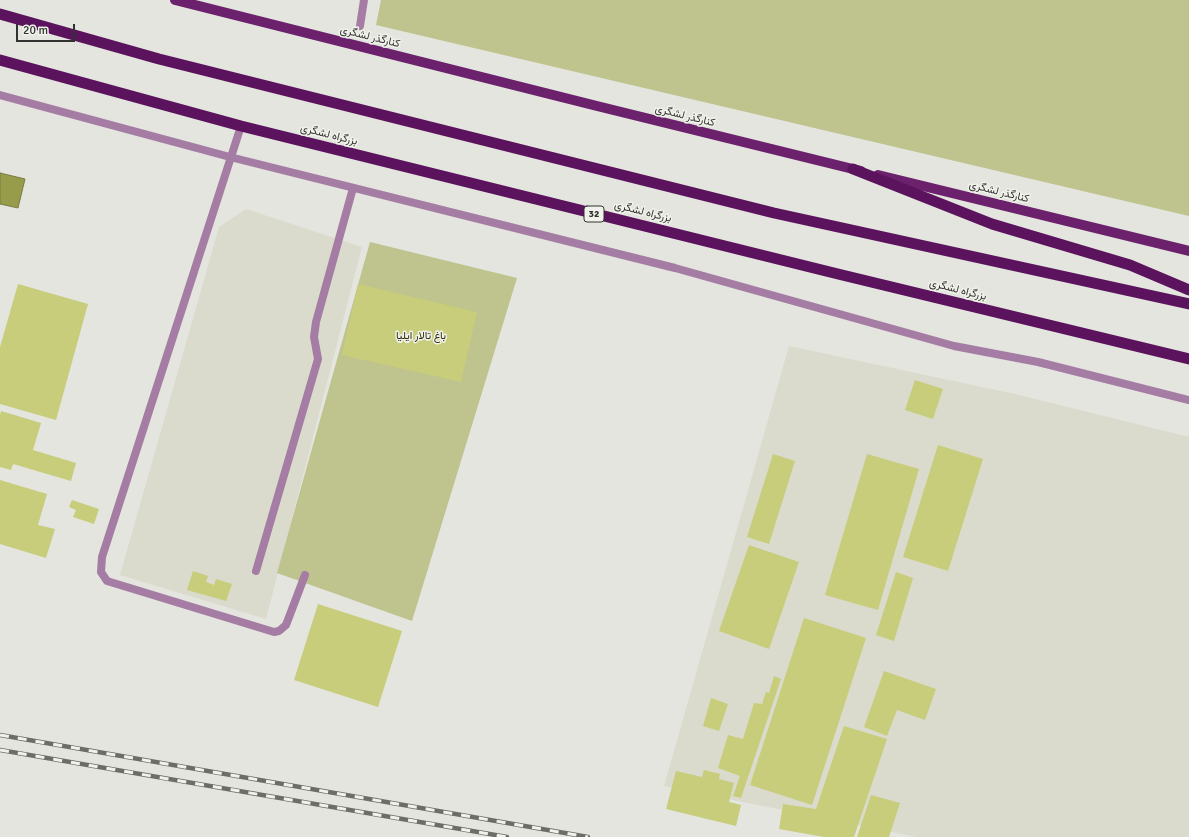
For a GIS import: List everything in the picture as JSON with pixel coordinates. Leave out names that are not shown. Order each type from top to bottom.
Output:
[{"type":"highway","points":[[0,14],[182,65],[774,213],[1189,304]]},
{"type":"highway","name":"بزرگراه لشگری","points":[[0,60],[241,126],[1189,359]]},
{"type":"highway","points":[[853,169],[992,224],[1130,266],[1189,290]]},
{"type":"main road","name":"کنارگذر لشگری","points":[[175,0],[581,103],[1189,252]]},
{"type":"street","points":[[360,26],[364,0]]},
{"type":"street","points":[[0,95],[230,157],[675,268],[954,346],[1038,362],[1189,400]]},
{"type":"street","points":[[241,126],[102,557],[101,572],[107,581],[274,632],[280,632],[286,625],[305,575]]},
{"type":"street","points":[[256,571],[318,359],[314,337],[316,322],[353,188]]},
{"type":"shaded area","points":[[0,173],[25,179],[18,208],[0,204]]},
{"type":"shaded area","points":[[246,209],[362,247],[266,619],[120,575],[219,227]]},
{"type":"shaded area","points":[[789,346],[1015,394],[1189,437],[1189,837],[916,837],[664,786]]},
{"type":"green space","points":[[381,0],[1189,0],[1189,216],[376,25]]},
{"type":"green space","name":"باغ تالار ایلیا","points":[[370,242],[517,278],[412,621],[277,573]]},
{"type":"building","points":[[18,284],[88,304],[56,420],[0,404],[0,347]]},
{"type":"building","points":[[358,284],[477,312],[461,382],[342,355]]},
{"type":"building","points":[[915,380],[943,389],[933,419],[905,410]]},
{"type":"building","points":[[1,411],[41,423],[33,450],[76,463],[71,481],[13,464],[11,470],[0,467]]},
{"type":"building","points":[[938,445],[983,459],[948,571],[903,557]]},
{"type":"building","points":[[773,454],[795,461],[769,544],[747,537]]},
{"type":"building","points":[[867,454],[919,469],[878,610],[825,595]]},
{"type":"building","points":[[0,480],[47,494],[38,525],[55,529],[46,558],[0,544]]},
{"type":"building","points":[[72,500],[99,509],[94,524],[73,517],[76,510],[69,507]]},
{"type":"building","points":[[749,545],[799,562],[769,649],[719,631]]},
{"type":"building","points":[[193,571],[208,576],[206,582],[214,585],[216,579],[232,584],[226,601],[187,590]]},
{"type":"building","points":[[896,572],[913,578],[894,641],[876,635]]},
{"type":"building","points":[[318,604],[402,631],[378,707],[294,680]]},
{"type":"building","points":[[804,618],[866,638],[812,805],[750,785]]},
{"type":"building","points":[[884,671],[936,689],[925,720],[897,710],[887,736],[864,727]]},
{"type":"building","points":[[774,676],[781,679],[741,798],[733,796],[740,776],[718,768],[728,735],[743,739],[754,703],[762,704],[766,692],[769,693]]},
{"type":"building","points":[[711,698],[728,704],[719,731],[703,726]]},
{"type":"building","points":[[844,726],[887,739],[854,837],[824,837],[779,829],[783,804],[816,809]]},
{"type":"building","points":[[704,770],[720,774],[719,779],[734,783],[729,802],[741,805],[736,826],[666,809],[676,771],[702,777]]},
{"type":"building","points":[[871,795],[900,803],[889,837],[857,837]]},
{"type":"railway","points":[[0,735],[588,837]]},
{"type":"railway","points":[[0,750],[507,837]]}]
